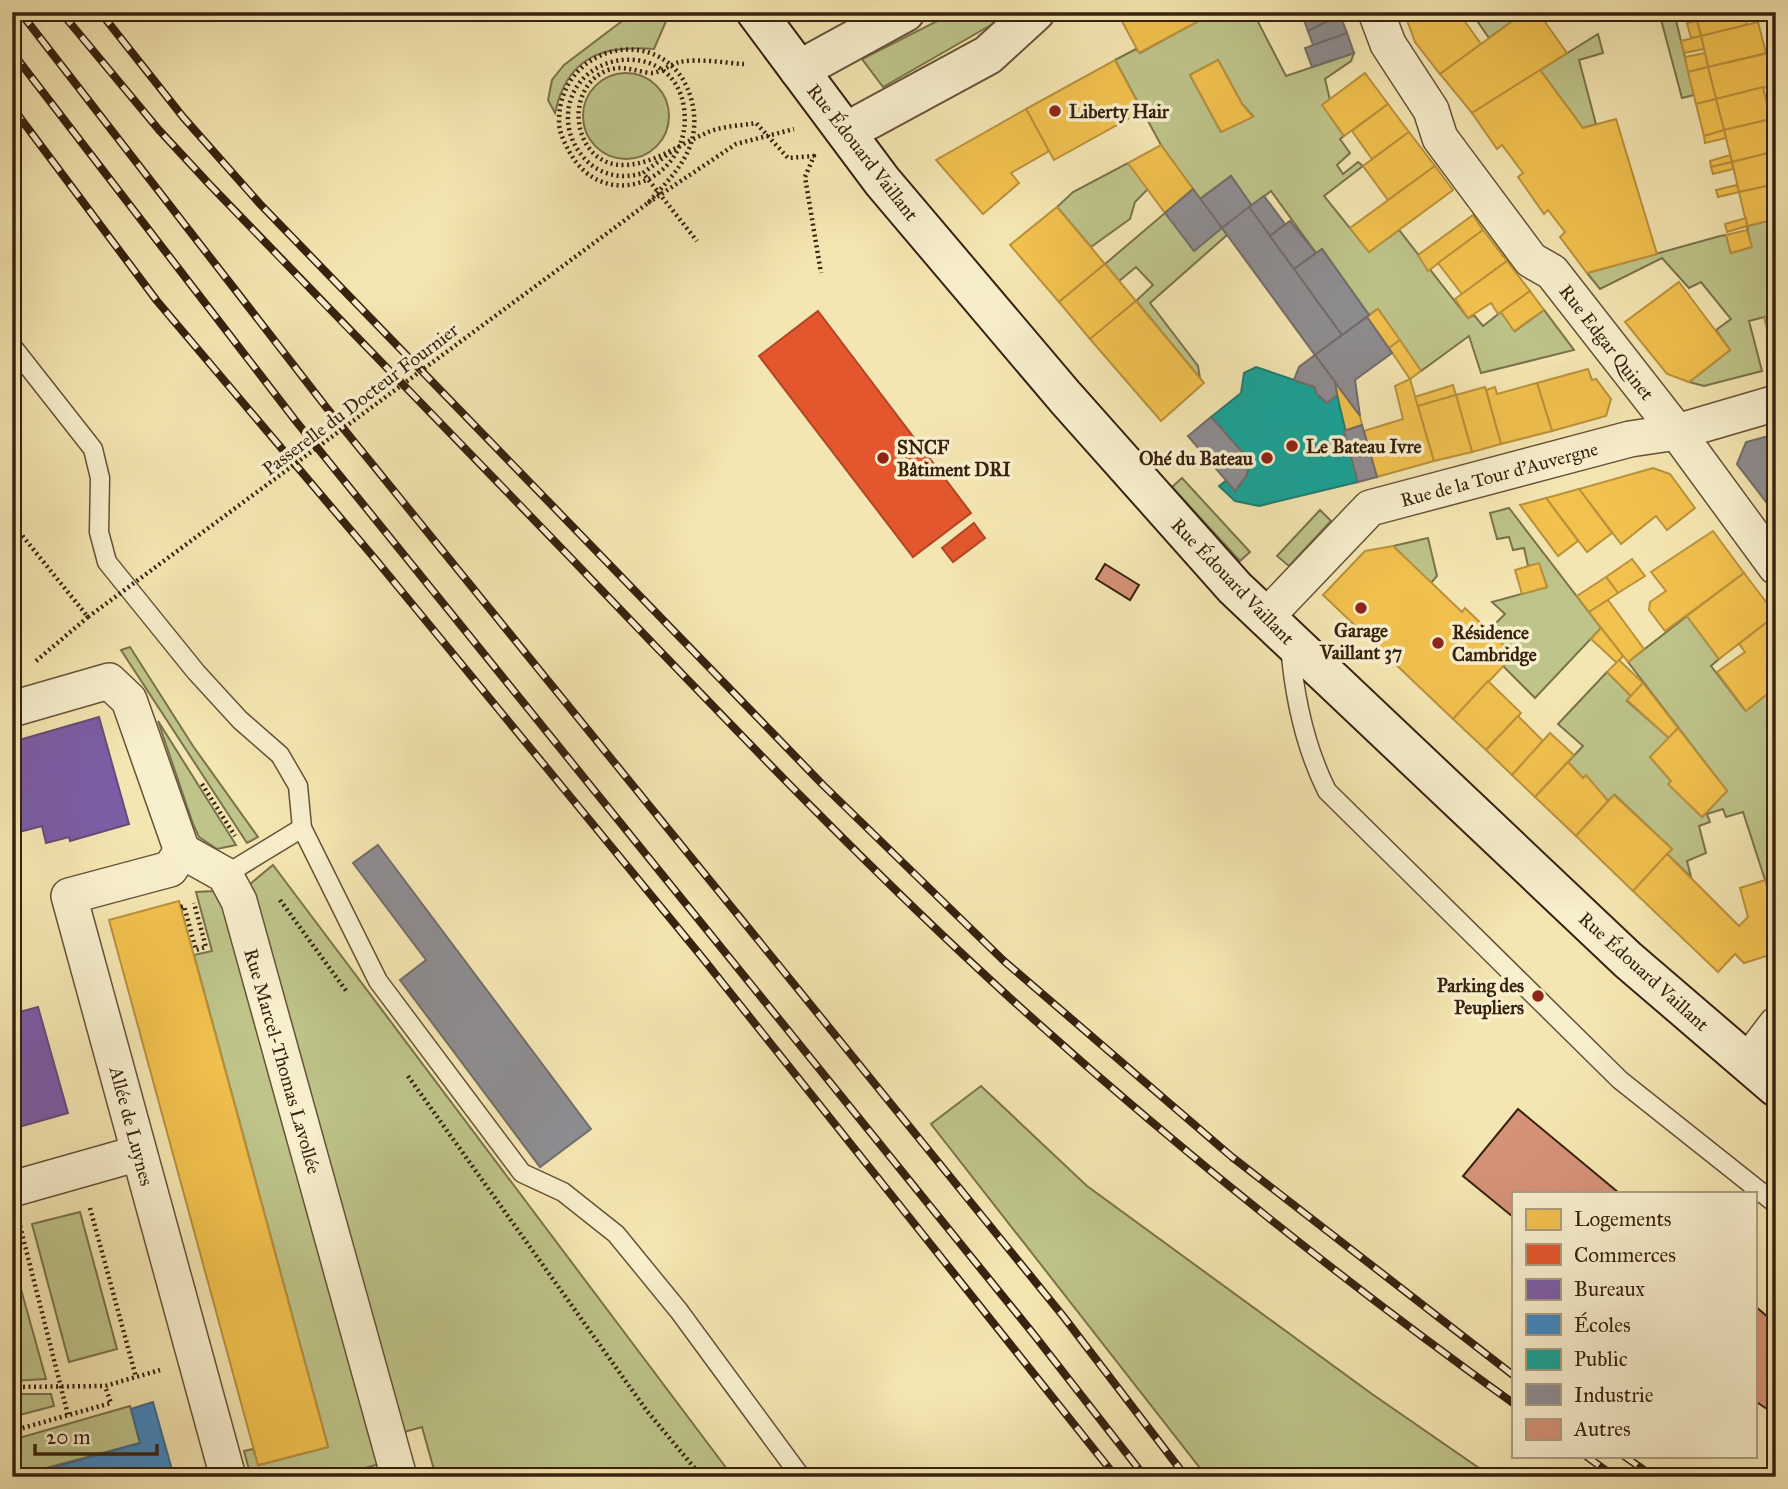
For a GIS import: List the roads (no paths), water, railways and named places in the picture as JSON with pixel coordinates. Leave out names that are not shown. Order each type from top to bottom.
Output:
[{"type":"main road","name":"Rue Édouard Vaillant","points":[[756,12],[882,181],[1065,397],[1277,629],[1628,960],[1776,1087]]},
{"type":"main road","points":[[799,70],[905,12]]},
{"type":"main road","points":[[846,132],[988,55],[1035,12]]},
{"type":"street","name":"Rue Edgar Quinet","points":[[1376,12],[1388,44],[1431,110],[1440,138],[1531,260],[1552,272],[1677,432],[1776,567]]},
{"type":"street","name":"Rue de la Tour d'Auvergne","points":[[1277,629],[1370,508],[1630,439],[1677,432],[1776,403]]},
{"type":"street","points":[[12,709],[109,681],[129,700],[182,851],[238,868]]},
{"type":"street","name":"Allée de Luynes","points":[[182,851],[170,869],[69,897],[228,1477]]},
{"type":"street","name":"Rue Marcel-Thomas Lavollée","points":[[238,868],[239,901],[398,1472]]},
{"type":"street","points":[[1747,1063],[1776,1025]]},
{"type":"street","points":[[12,1189],[139,1153]]},
{"type":"lane","points":[[12,346],[93,449],[100,478],[99,532],[107,562],[196,672],[240,720],[280,755],[298,786],[302,828],[378,981],[522,1173],[563,1192],[616,1234],[680,1311],[801,1477]]},
{"type":"lane","points":[[1277,629],[1317,771],[1328,791],[1620,1080],[1776,1204]]},
{"type":"lane","points":[[238,868],[302,828]]},
{"type":"railway","points":[[20,12],[326,407],[1063,1316],[1186,1477]]},
{"type":"railway","points":[[61,12],[159,130],[210,185],[784,779],[952,945],[1070,1052],[1256,1208],[1512,1402]]},
{"type":"railway","points":[[100,12],[183,117],[260,204],[823,785],[1004,961],[1232,1157],[1512,1374]]},
{"type":"railway","points":[[12,52],[295,420],[1035,1336],[1145,1477]]},
{"type":"railway","points":[[12,107],[157,301],[376,560],[701,956],[1116,1477]]},
{"type":"railway","points":[[1589,1458],[1615,1477]]},
{"type":"railway","points":[[1627,1458],[1654,1477]]},
{"type":"place","name":"Liberty Hair","points":[[1055,111]]},
{"type":"place","name":"Le Bateau Ivre","points":[[1292,446]]},
{"type":"place","name":"SNCF Bâtiment DRI","points":[[883,458]]},
{"type":"place","name":"Ohé du Bateau","points":[[1267,458]]},
{"type":"place","name":"Garage Vaillant 37","points":[[1361,608]]},
{"type":"place","name":"Résidence Cambridge","points":[[1438,643]]},
{"type":"place","name":"Parking des Peupliers","points":[[1538,996]]}]
